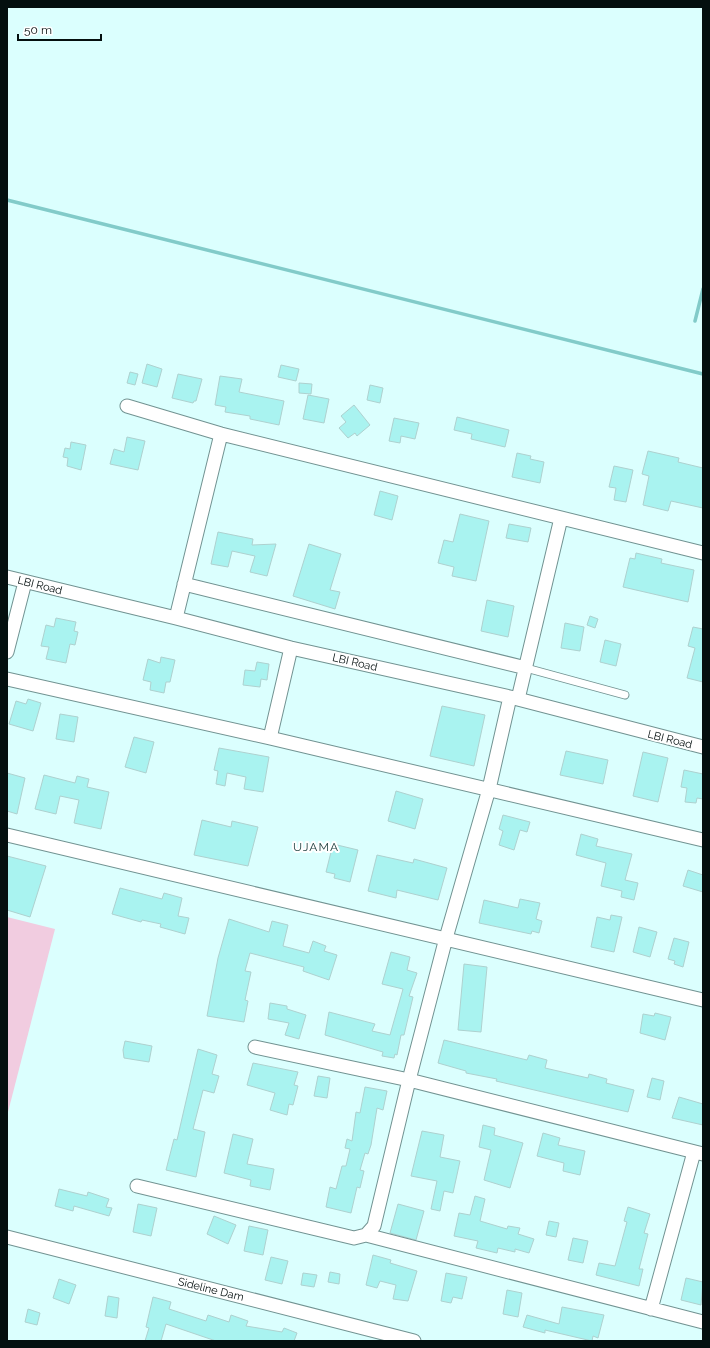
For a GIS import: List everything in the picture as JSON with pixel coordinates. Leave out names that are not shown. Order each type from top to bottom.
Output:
[{"type":"street","points":[[126,406],[221,434],[703,553]]},
{"type":"street","points":[[176,618],[221,434]]},
{"type":"street","points":[[366,1235],[374,1226],[409,1080],[446,938],[514,698],[526,668],[561,518]]},
{"type":"street","name":"LBI Road","points":[[7,577],[176,618],[291,648],[514,698],[703,747]]},
{"type":"street","points":[[7,652],[25,582]]},
{"type":"street","points":[[184,584],[526,668]]},
{"type":"street","points":[[270,738],[291,648]]},
{"type":"street","points":[[7,679],[270,738],[703,840]]},
{"type":"street","points":[[7,835],[703,1000]]},
{"type":"street","points":[[255,1047],[409,1080],[698,1153],[651,1309]]},
{"type":"street","points":[[137,1186],[354,1238],[366,1235],[703,1322]]},
{"type":"street","name":"Sideline Dam","points":[[7,1237],[414,1341]]},
{"type":"lane","points":[[526,668],[625,695]]},
{"type":"shaded area","points":[[7,917],[55,929],[7,1116]]},
{"type":"building","points":[[147,364],[162,369],[157,387],[142,383]]},
{"type":"building","points":[[281,365],[299,369],[296,381],[278,377]]},
{"type":"building","points":[[130,372],[138,374],[135,385],[127,383]]},
{"type":"building","points":[[178,374],[202,379],[196,401],[193,403],[172,398]]},
{"type":"building","points":[[220,376],[242,379],[239,392],[284,401],[279,425],[250,419],[250,416],[225,412],[226,407],[215,405]]},
{"type":"building","points":[[299,383],[312,384],[311,394],[299,393]]},
{"type":"building","points":[[370,385],[383,388],[380,403],[367,400]]},
{"type":"building","points":[[308,395],[329,399],[324,423],[303,419]]},
{"type":"building","points":[[354,405],[370,425],[357,436],[355,433],[348,438],[339,428],[346,422],[341,416]]},
{"type":"building","points":[[457,417],[509,430],[505,447],[471,439],[472,434],[454,430]]},
{"type":"building","points":[[394,418],[419,423],[415,439],[401,436],[400,443],[389,441]]},
{"type":"building","points":[[127,437],[145,441],[138,470],[110,464],[114,449],[124,452]]},
{"type":"building","points":[[71,442],[86,445],[81,470],[67,466],[68,458],[63,457],[65,448],[70,449]]},
{"type":"building","points":[[648,451],[679,458],[678,462],[703,468],[703,508],[671,501],[668,511],[643,505],[649,476],[642,474]]},
{"type":"building","points":[[517,453],[531,456],[530,459],[544,462],[540,483],[512,477]]},
{"type":"building","points":[[614,466],[633,470],[626,502],[614,500],[616,488],[609,487]]},
{"type":"building","points":[[380,491],[398,496],[392,520],[374,515]]},
{"type":"building","points":[[460,514],[489,521],[476,581],[452,576],[454,567],[438,563],[444,540],[453,542]]},
{"type":"building","points":[[509,524],[531,528],[528,542],[506,538]]},
{"type":"building","points":[[218,532],[253,539],[252,545],[276,544],[267,576],[250,572],[255,556],[232,551],[228,567],[211,564]]},
{"type":"building","points":[[309,544],[341,554],[330,590],[340,592],[335,609],[293,596]]},
{"type":"building","points":[[636,553],[662,559],[661,563],[694,570],[688,602],[623,587],[630,558],[635,559]]},
{"type":"building","points":[[487,600],[514,606],[508,637],[481,631]]},
{"type":"building","points":[[590,616],[598,619],[595,628],[587,625]]},
{"type":"building","points":[[56,618],[76,622],[74,631],[78,632],[75,645],[70,644],[66,663],[46,659],[49,647],[41,646],[46,625],[54,627]]},
{"type":"building","points":[[565,623],[584,627],[580,651],[561,648]]},
{"type":"building","points":[[693,627],[703,629],[703,682],[687,678],[695,648],[688,646]]},
{"type":"building","points":[[605,640],[621,644],[616,666],[600,662]]},
{"type":"building","points":[[161,657],[175,660],[170,682],[166,682],[164,693],[150,690],[151,682],[143,680],[148,659],[160,663]]},
{"type":"building","points":[[257,662],[269,664],[267,680],[261,679],[260,687],[243,685],[245,670],[255,671]]},
{"type":"building","points":[[28,699],[41,703],[33,731],[9,724],[16,701],[26,704]]},
{"type":"building","points":[[442,706],[485,715],[474,766],[430,756]]},
{"type":"building","points":[[60,714],[78,717],[74,742],[56,739]]},
{"type":"building","points":[[134,737],[154,742],[146,773],[125,767]]},
{"type":"building","points":[[219,748],[269,757],[263,792],[244,789],[246,777],[227,773],[225,786],[216,784],[218,771],[214,770]]},
{"type":"building","points":[[566,751],[608,760],[603,784],[560,775]]},
{"type":"building","points":[[643,752],[668,758],[658,802],[633,796]]},
{"type":"building","points":[[684,770],[703,774],[703,799],[697,798],[696,803],[685,802],[687,788],[681,787]]},
{"type":"building","points":[[7,773],[25,778],[17,814],[7,811]]},
{"type":"building","points":[[44,775],[75,783],[77,776],[89,779],[87,787],[109,792],[101,829],[74,823],[79,800],[60,796],[56,814],[35,809]]},
{"type":"building","points":[[396,791],[423,799],[415,829],[388,821]]},
{"type":"building","points":[[503,815],[530,822],[527,832],[520,830],[514,850],[499,845],[503,831],[499,829]]},
{"type":"building","points":[[202,820],[231,827],[232,821],[258,827],[248,866],[194,855]]},
{"type":"building","points":[[581,834],[598,839],[596,846],[632,854],[625,880],[638,883],[634,900],[621,897],[622,891],[601,886],[606,863],[576,855]]},
{"type":"building","points":[[333,844],[358,850],[350,882],[334,878],[335,874],[326,872]]},
{"type":"building","points":[[377,855],[413,863],[414,859],[447,868],[438,900],[397,890],[396,898],[368,891]]},
{"type":"building","points":[[7,856],[46,866],[30,917],[7,910]]},
{"type":"building","points":[[688,870],[703,875],[703,892],[683,886]]},
{"type":"building","points":[[120,888],[162,899],[164,893],[182,898],[178,916],[189,918],[185,934],[160,927],[161,924],[142,920],[141,922],[112,914]]},
{"type":"building","points":[[520,899],[540,903],[536,919],[542,921],[539,933],[532,931],[531,934],[479,923],[484,900],[518,908]]},
{"type":"building","points":[[611,915],[622,917],[614,952],[591,947],[597,917],[610,920]]},
{"type":"building","points":[[229,919],[269,932],[272,921],[288,925],[283,946],[309,953],[313,941],[326,946],[324,951],[337,955],[329,980],[303,971],[304,967],[250,953],[245,971],[251,972],[245,1000],[248,1001],[244,1022],[207,1016],[218,958]]},
{"type":"building","points":[[639,927],[657,932],[650,957],[633,952]]},
{"type":"building","points":[[674,938],[689,942],[683,967],[674,964],[675,961],[668,959]]},
{"type":"building","points":[[391,952],[410,957],[407,970],[417,973],[409,996],[413,997],[404,1035],[401,1035],[397,1055],[395,1054],[394,1058],[382,1056],[383,1052],[325,1035],[329,1012],[375,1024],[372,1031],[390,1035],[403,989],[382,984]]},
{"type":"building","points":[[464,964],[487,967],[481,1032],[458,1030]]},
{"type":"building","points":[[270,1003],[287,1006],[287,1009],[306,1015],[299,1039],[285,1035],[289,1023],[268,1019]]},
{"type":"building","points":[[655,1013],[671,1017],[665,1040],[640,1033],[643,1014],[654,1016]]},
{"type":"building","points":[[444,1040],[527,1060],[529,1055],[547,1060],[545,1068],[588,1078],[589,1074],[607,1079],[606,1083],[634,1090],[628,1112],[496,1081],[497,1079],[466,1073],[466,1071],[438,1063]]},
{"type":"building","points":[[125,1041],[152,1046],[149,1062],[124,1058],[123,1050]]},
{"type":"building","points":[[198,1049],[217,1055],[212,1074],[219,1076],[214,1093],[203,1090],[193,1129],[205,1132],[196,1177],[166,1170],[174,1139],[177,1140]]},
{"type":"building","points":[[253,1063],[298,1072],[294,1085],[298,1086],[293,1105],[289,1104],[287,1115],[270,1110],[275,1093],[247,1085]]},
{"type":"building","points":[[318,1076],[330,1078],[327,1098],[314,1096]]},
{"type":"building","points":[[652,1078],[664,1081],[660,1100],[647,1097]]},
{"type":"building","points":[[365,1087],[387,1091],[383,1110],[377,1108],[371,1145],[368,1154],[365,1153],[360,1170],[364,1171],[360,1188],[357,1187],[351,1213],[326,1207],[330,1187],[336,1189],[342,1166],[346,1166],[350,1149],[345,1148],[347,1139],[352,1141],[356,1112],[360,1113]]},
{"type":"building","points":[[679,1097],[703,1104],[703,1125],[672,1118]]},
{"type":"building","points":[[483,1125],[495,1128],[494,1135],[523,1143],[510,1188],[484,1180],[491,1150],[479,1147]]},
{"type":"building","points":[[422,1131],[444,1135],[440,1157],[460,1161],[453,1193],[444,1191],[440,1211],[431,1209],[437,1181],[411,1176]]},
{"type":"building","points":[[543,1133],[560,1138],[558,1145],[585,1151],[580,1175],[563,1171],[564,1163],[537,1156]]},
{"type":"building","points":[[233,1134],[253,1139],[247,1164],[274,1169],[270,1190],[250,1186],[251,1180],[224,1173]]},
{"type":"building","points":[[59,1189],[87,1196],[88,1192],[109,1199],[106,1207],[112,1208],[109,1216],[74,1206],[73,1211],[55,1206]]},
{"type":"building","points":[[475,1196],[485,1199],[480,1221],[507,1229],[508,1226],[520,1228],[518,1234],[534,1239],[529,1253],[515,1249],[515,1252],[498,1248],[497,1253],[476,1248],[478,1241],[454,1236],[459,1213],[470,1215]]},
{"type":"building","points":[[138,1204],[157,1208],[151,1236],[133,1232]]},
{"type":"building","points":[[398,1204],[424,1211],[416,1240],[390,1233]]},
{"type":"building","points":[[628,1207],[650,1214],[644,1233],[648,1234],[639,1269],[643,1269],[639,1286],[596,1275],[599,1263],[615,1266],[627,1222],[624,1221]]},
{"type":"building","points":[[214,1216],[236,1225],[228,1244],[207,1234]]},
{"type":"building","points":[[549,1221],[559,1223],[556,1237],[546,1235]]},
{"type":"building","points":[[249,1226],[268,1230],[263,1255],[244,1251]]},
{"type":"building","points":[[573,1238],[588,1241],[583,1263],[568,1260]]},
{"type":"building","points":[[373,1255],[391,1260],[390,1263],[417,1271],[408,1301],[393,1299],[396,1285],[380,1281],[377,1288],[366,1285]]},
{"type":"building","points":[[271,1257],[288,1261],[282,1284],[265,1280]]},
{"type":"building","points":[[330,1272],[340,1274],[339,1284],[328,1282]]},
{"type":"building","points":[[303,1273],[317,1275],[314,1287],[301,1285]]},
{"type":"building","points":[[446,1273],[467,1277],[462,1299],[453,1297],[451,1303],[441,1301]]},
{"type":"building","points":[[686,1278],[703,1282],[701,1305],[681,1300]]},
{"type":"building","points":[[59,1279],[76,1285],[69,1304],[53,1298]]},
{"type":"building","points":[[507,1290],[522,1293],[518,1317],[503,1314]]},
{"type":"building","points":[[108,1296],[119,1298],[117,1318],[105,1316]]},
{"type":"building","points":[[153,1297],[171,1302],[169,1309],[206,1321],[208,1315],[229,1322],[231,1315],[248,1321],[246,1326],[282,1332],[284,1328],[297,1333],[294,1341],[216,1341],[166,1324],[161,1341],[145,1341],[149,1328],[146,1327]]},
{"type":"building","points":[[562,1307],[604,1315],[598,1338],[593,1336],[592,1341],[545,1330],[545,1333],[523,1327],[527,1315],[559,1324]]},
{"type":"building","points":[[28,1309],[40,1313],[37,1325],[25,1322]]},
{"type":"waterway","points":[[7,200],[703,374]]},
{"type":"waterway","points":[[695,321],[703,289]]},
{"type":"district","name":"UJAMA","points":[[316,847]]}]
